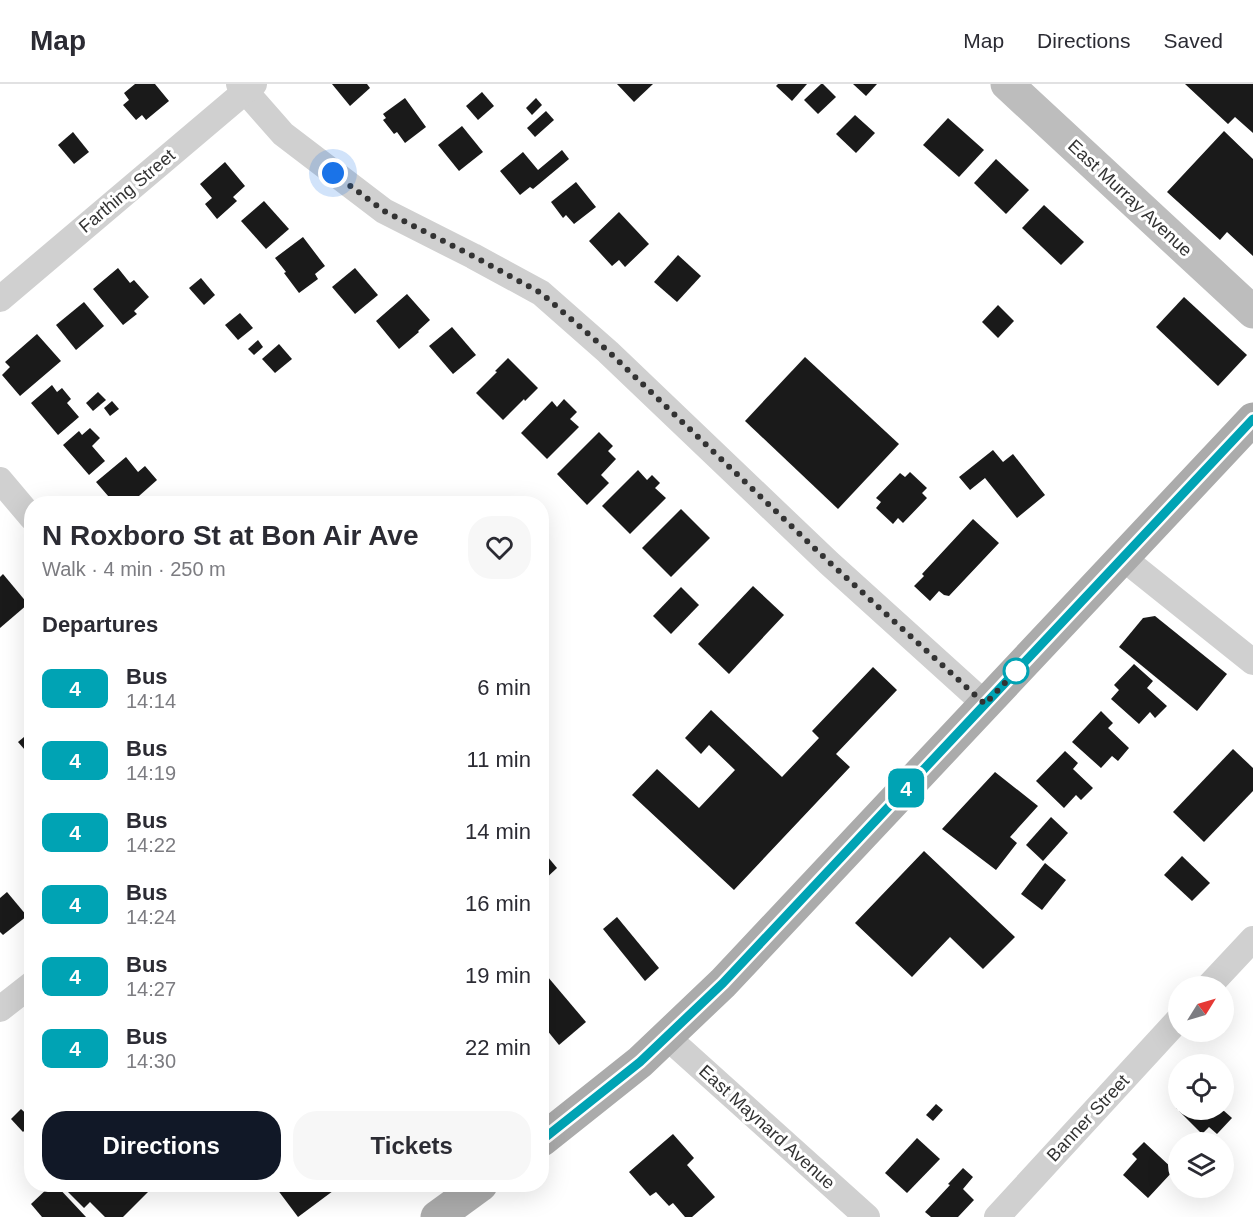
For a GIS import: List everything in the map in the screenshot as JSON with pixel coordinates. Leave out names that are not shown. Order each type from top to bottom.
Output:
[{"type":"main road","points":[[549,1128],[640,1062],[723,983],[1253,419]]},
{"type":"main road","points":[[437,1217],[472,1192]]},
{"type":"street","name":"East Murray Avenue","points":[[1007,84],[1253,312]]},
{"type":"street","name":"Farthing Street","points":[[0,299],[246,86]]},
{"type":"street","points":[[246,86],[283,134],[384,211],[541,293],[608,351],[829,562],[985,704]]},
{"type":"street","points":[[0,480],[24,508]]},
{"type":"street","points":[[1123,558],[1253,662]]},
{"type":"street","points":[[1218,976],[1253,939]]},
{"type":"street","points":[[0,1010],[24,990]]},
{"type":"street","name":"Banner Street","points":[[997,1217],[1168,1031]]},
{"type":"street","name":"East Maynard Avenue","points":[[666,1037],[867,1217]]},
{"type":"building","points":[[135,84],[155,84],[169,101],[146,120],[142,115],[136,120],[123,105],[129,100],[124,93]]},
{"type":"building","points":[[332,84],[367,84],[370,88],[350,106]]},
{"type":"building","points":[[617,84],[653,84],[634,102]]},
{"type":"building","points":[[778,84],[807,84],[792,101],[776,86]]},
{"type":"building","points":[[821,84],[836,97],[818,114],[804,100]]},
{"type":"building","points":[[853,84],[877,84],[866,96]]},
{"type":"building","points":[[1185,84],[1253,84],[1253,133],[1235,117],[1228,124]]},
{"type":"building","points":[[482,92],[494,106],[478,120],[466,106]]},
{"type":"building","points":[[405,98],[426,127],[405,143],[397,132],[394,134],[383,120],[386,118],[383,114]]},
{"type":"building","points":[[536,98],[542,105],[532,115],[526,108]]},
{"type":"building","points":[[546,111],[554,120],[535,137],[527,128]]},
{"type":"building","points":[[855,115],[875,133],[856,153],[836,134]]},
{"type":"building","points":[[948,118],[984,150],[959,177],[923,145]]},
{"type":"building","points":[[462,126],[483,152],[459,171],[438,145]]},
{"type":"building","points":[[1224,131],[1253,159],[1253,256],[1227,232],[1220,240],[1167,192]]},
{"type":"building","points":[[73,132],[89,152],[74,164],[58,145]]},
{"type":"building","points":[[562,150],[569,159],[533,189],[530,187],[520,195],[500,171],[523,152],[538,170]]},
{"type":"building","points":[[996,159],[1029,190],[1006,214],[974,183]]},
{"type":"building","points":[[225,162],[245,186],[233,197],[237,201],[217,219],[205,204],[212,198],[200,184]]},
{"type":"building","points":[[576,182],[596,207],[574,224],[566,215],[563,218],[551,202]]},
{"type":"building","points":[[264,201],[289,229],[266,249],[241,221]]},
{"type":"building","points":[[1044,205],[1084,242],[1061,265],[1022,228]]},
{"type":"building","points":[[619,212],[649,244],[625,267],[619,260],[612,266],[589,241]]},
{"type":"building","points":[[303,237],[325,266],[315,274],[318,279],[299,293],[275,258]]},
{"type":"building","points":[[678,255],[701,276],[677,302],[654,282]]},
{"type":"building","points":[[118,268],[130,283],[134,280],[149,297],[134,311],[137,314],[123,325],[93,289]]},
{"type":"building","points":[[355,268],[378,295],[355,314],[332,287]]},
{"type":"building","points":[[201,278],[215,295],[204,305],[189,288]]},
{"type":"building","points":[[407,294],[430,320],[399,349],[376,321]]},
{"type":"building","points":[[1184,297],[1247,355],[1218,386],[1156,327]]},
{"type":"building","points":[[84,302],[104,326],[76,350],[56,325]]},
{"type":"building","points":[[998,305],[1014,321],[998,338],[982,322]]},
{"type":"building","points":[[240,313],[253,328],[238,340],[225,325]]},
{"type":"building","points":[[452,327],[476,355],[453,374],[429,346]]},
{"type":"building","points":[[37,334],[61,361],[20,396],[2,375],[10,367],[5,362]]},
{"type":"building","points":[[258,340],[263,347],[254,355],[248,349]]},
{"type":"building","points":[[279,344],[292,359],[275,373],[262,359]]},
{"type":"building","points":[[805,357],[899,444],[838,509],[745,421]]},
{"type":"building","points":[[508,358],[538,388],[503,420],[476,393]]},
{"type":"building","points":[[52,385],[57,392],[62,388],[71,399],[67,403],[79,417],[58,435],[31,403]]},
{"type":"building","points":[[98,392],[106,400],[93,411],[86,403]]},
{"type":"building","points":[[564,399],[577,412],[570,419],[579,427],[547,459],[521,433],[552,401],[557,407]]},
{"type":"building","points":[[112,401],[119,409],[110,416],[104,408]]},
{"type":"building","points":[[90,428],[100,438],[92,446],[105,461],[89,475],[63,445],[79,431],[82,435]]},
{"type":"building","points":[[599,432],[613,446],[608,451],[616,459],[601,475],[609,483],[587,505],[557,474]]},
{"type":"building","points":[[993,450],[1003,462],[1013,454],[1045,495],[1017,518],[985,478],[970,490],[959,477]]},
{"type":"building","points":[[126,457],[138,472],[145,466],[157,480],[139,496],[108,496],[96,482]]},
{"type":"building","points":[[638,470],[647,480],[652,475],[660,483],[655,488],[666,498],[630,534],[602,506]]},
{"type":"building","points":[[910,472],[927,488],[922,493],[927,498],[903,523],[898,518],[893,524],[876,508],[881,502],[876,498],[900,473],[905,477]]},
{"type":"building","points":[[681,509],[710,538],[671,577],[642,548]]},
{"type":"building","points":[[973,519],[999,543],[949,596],[939,591],[930,601],[914,586],[924,576],[922,574]]},
{"type":"building","points":[[3,574],[24,599],[24,607],[0,628],[0,577]]},
{"type":"building","points":[[753,586],[784,615],[729,674],[698,644]]},
{"type":"building","points":[[681,587],[699,605],[671,634],[653,616]]},
{"type":"building","points":[[1155,616],[1227,674],[1197,711],[1119,647],[1143,618]]},
{"type":"building","points":[[1134,664],[1153,681],[1147,688],[1167,706],[1155,718],[1150,712],[1139,724],[1111,699],[1119,690],[1114,685]]},
{"type":"building","points":[[873,667],[897,690],[836,754],[850,767],[734,890],[632,795],[657,769],[699,808],[735,770],[709,745],[701,754],[685,738],[711,710],[782,777],[819,738],[812,731]]},
{"type":"building","points":[[1101,711],[1113,723],[1108,728],[1129,748],[1118,761],[1112,756],[1101,768],[1072,742]]},
{"type":"building","points":[[24,737],[24,749],[18,742]]},
{"type":"building","points":[[1233,749],[1253,768],[1253,791],[1204,842],[1173,812]]},
{"type":"building","points":[[1065,751],[1078,763],[1073,769],[1093,788],[1081,800],[1076,795],[1064,808],[1036,781]]},
{"type":"building","points":[[995,772],[1038,806],[1010,837],[1017,843],[996,870],[942,829]]},
{"type":"building","points":[[1051,817],[1068,833],[1043,861],[1026,845]]},
{"type":"building","points":[[924,851],[1015,937],[983,969],[950,937],[912,977],[855,923]]},
{"type":"building","points":[[1182,856],[1210,883],[1192,901],[1164,875]]},
{"type":"building","points":[[549,858],[557,868],[549,875]]},
{"type":"building","points":[[1045,863],[1066,880],[1042,910],[1021,894]]},
{"type":"building","points":[[7,892],[24,912],[24,918],[3,935],[0,932],[0,898]]},
{"type":"building","points":[[617,917],[659,968],[645,981],[603,929]]},
{"type":"building","points":[[549,978],[586,1022],[559,1045],[549,1033]]},
{"type":"building","points":[[936,1104],[943,1110],[933,1121],[926,1115]]},
{"type":"building","points":[[21,1109],[24,1112],[23,1132],[11,1119]]},
{"type":"building","points":[[1188,1120],[1230,1120],[1219,1132],[1215,1132],[1209,1127],[1204,1132],[1200,1132]]},
{"type":"building","points":[[673,1134],[694,1158],[687,1165],[715,1197],[692,1217],[685,1217],[673,1203],[669,1206],[656,1192],[650,1196],[629,1172]]},
{"type":"building","points":[[917,1138],[940,1159],[907,1193],[885,1173]]},
{"type":"building","points":[[1144,1142],[1168,1164],[1168,1176],[1148,1198],[1123,1175],[1137,1159],[1132,1154]]},
{"type":"building","points":[[963,1168],[973,1177],[963,1189],[974,1200],[958,1217],[931,1217],[925,1212]]},
{"type":"building","points":[[44,1192],[63,1192],[86,1217],[42,1217],[31,1204]]},
{"type":"building","points":[[68,1192],[148,1192],[123,1217],[105,1217],[90,1202],[84,1208]]},
{"type":"building","points":[[279,1192],[332,1192],[298,1217]]},
{"type":"bus line","name":"4","points":[[549,1134],[640,1062],[723,983],[1253,419]]},
{"type":"route","points":[[333,173],[384,211],[541,293],[608,351],[829,562],[985,704],[1016,671]]}]
